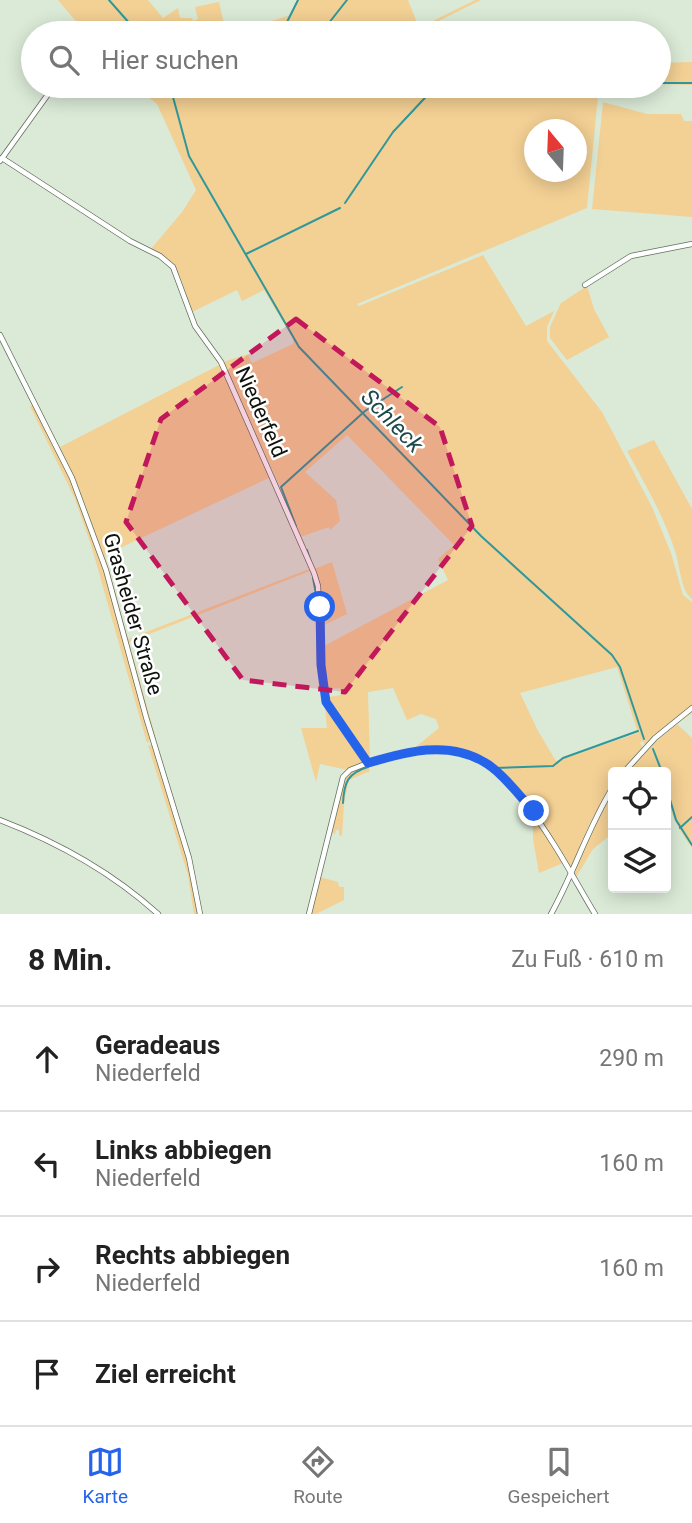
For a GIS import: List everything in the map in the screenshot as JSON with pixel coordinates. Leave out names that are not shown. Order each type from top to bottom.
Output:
[{"type":"street","name":"Niederfeld","points":[[45,98],[1,160],[130,241],[160,256],[173,267],[195,326],[221,362],[314,573],[318,586],[321,665],[326,702],[368,763]]},
{"type":"street","points":[[585,285],[631,256],[692,244]]},
{"type":"street","name":"Grasheider Straße","points":[[0,335],[83,503],[106,570],[146,717],[189,858],[200,914]]},
{"type":"street","points":[[628,767],[656,738],[692,708]]},
{"type":"street","points":[[309,914],[343,778],[350,770],[407,751],[451,750],[486,763],[534,811],[595,914]]},
{"type":"street","points":[[551,914],[572,876],[591,825],[608,796]]},
{"type":"street","points":[[0,820],[32,833],[84,861],[134,892],[158,914]]},
{"type":"highlighted area","points":[[296,319],[440,427],[472,526],[345,692],[243,680],[126,522],[161,419]]},
{"type":"shaded area","points":[[58,0],[148,0],[163,18],[178,8],[180,18],[192,18],[193,21],[76,21]]},
{"type":"shaded area","points":[[297,0],[408,0],[416,21],[271,21],[291,15]]},
{"type":"shaded area","points":[[475,0],[481,0],[438,21],[433,21]]},
{"type":"shaded area","points":[[219,2],[223,21],[193,21],[198,19],[195,7]]},
{"type":"shaded area","points":[[692,62],[692,85],[671,84],[671,63]]},
{"type":"shaded area","points":[[149,98],[598,98],[587,208],[357,304],[359,306],[483,255],[526,326],[554,311],[547,327],[547,341],[602,412],[652,507],[671,553],[683,595],[692,602],[692,706],[669,725],[652,745],[692,711],[677,724],[692,738],[692,848],[671,809],[671,767],[631,767],[649,748],[642,741],[640,743],[643,748],[626,767],[608,767],[608,792],[590,823],[571,867],[535,809],[486,761],[462,751],[412,750],[439,728],[436,719],[421,714],[407,720],[393,688],[368,692],[370,762],[330,705],[329,697],[341,695],[340,688],[327,689],[322,647],[448,580],[438,559],[454,545],[347,435],[305,472],[336,500],[340,521],[330,530],[329,527],[300,537],[223,362],[248,354],[252,363],[293,344],[293,339],[264,290],[242,301],[237,290],[192,312],[175,267],[151,249],[182,212],[196,190],[157,104]],"holes":[[[617,667],[638,733],[556,761],[520,693]]]},
{"type":"shaded area","points":[[603,102],[647,114],[681,114],[684,121],[692,121],[692,217],[592,209]]},
{"type":"shaded area","points":[[587,286],[594,309],[609,337],[567,360],[550,338],[550,327],[561,303]]},
{"type":"shaded area","points":[[219,365],[271,477],[105,555],[128,639],[309,569],[310,571],[129,642],[154,739],[105,563],[83,499],[60,447]]},
{"type":"shaded area","points":[[30,406],[34,406],[77,492],[108,580],[151,740],[147,743],[92,548],[75,499]]},
{"type":"shaded area","points":[[654,440],[692,509],[692,599],[683,585],[666,527],[627,451]]},
{"type":"shaded area","points":[[332,562],[347,614],[322,626],[319,586],[314,569]]},
{"type":"shaded area","points":[[311,573],[316,587],[322,679],[317,659],[315,597]]},
{"type":"shaded area","points":[[325,707],[365,763],[348,770],[320,764],[316,782],[301,728],[327,728]]},
{"type":"shaded area","points":[[148,745],[153,746],[184,845],[198,914],[194,914],[188,875]]},
{"type":"shaded area","points":[[368,766],[370,771],[349,780],[344,803],[342,836],[339,835],[339,830],[336,830],[335,834],[331,833],[345,778],[351,772]]},
{"type":"shaded area","points":[[608,800],[608,837],[593,849],[575,879],[574,875]]},
{"type":"shaded area","points":[[533,813],[563,863],[539,873],[533,839]]},
{"type":"shaded area","points":[[320,877],[338,882],[339,887],[344,887],[344,900],[311,914]]},
{"type":"waterway","name":"Schleck","points":[[109,0],[127,21]]},
{"type":"waterway","points":[[288,21],[298,0]]},
{"type":"waterway","points":[[330,21],[347,0]]},
{"type":"waterway","points":[[671,83],[692,83]]},
{"type":"waterway","name":"Schleck","points":[[173,98],[189,156],[299,347],[481,536],[612,655],[620,667],[644,739]]},
{"type":"waterway","points":[[345,203],[393,132],[425,98]]},
{"type":"waterway","points":[[246,254],[340,208]]},
{"type":"waterway","points":[[296,526],[281,487],[365,411],[402,387]]},
{"type":"waterway","points":[[307,550],[311,562]]},
{"type":"waterway","points":[[313,578],[316,594]]},
{"type":"waterway","points":[[317,617],[319,660]]},
{"type":"waterway","points":[[495,768],[553,766],[563,758],[638,731]]},
{"type":"waterway","name":"Schleck","points":[[653,749],[660,767]]},
{"type":"waterway","points":[[420,753],[446,752]]},
{"type":"waterway","points":[[343,803],[348,779],[368,767]]},
{"type":"waterway","name":"Schleck","points":[[671,803],[676,820],[692,845]]},
{"type":"waterway","points":[[680,828],[692,817]]},
{"type":"route","points":[[320,607],[321,665],[326,702],[368,763],[407,751],[461,752],[486,763],[534,811]]}]
